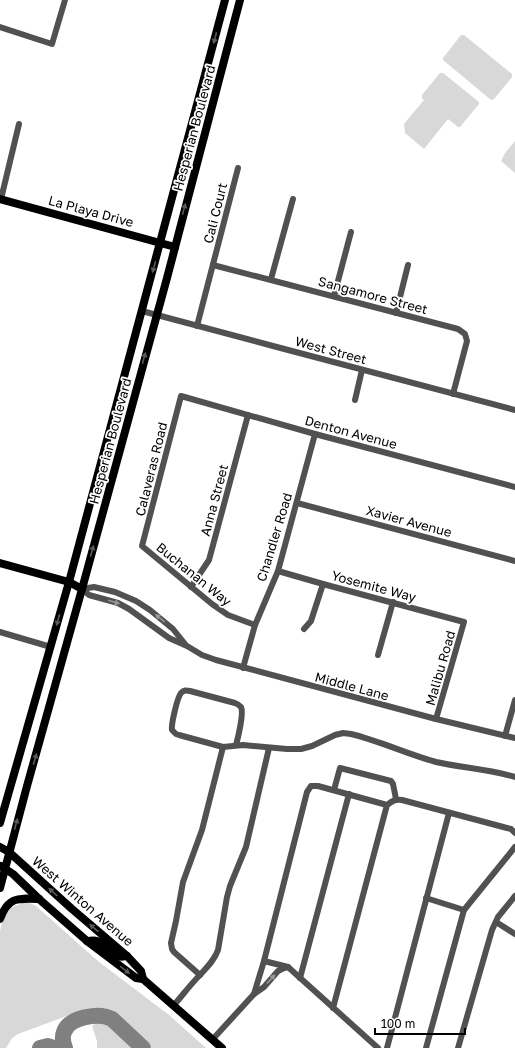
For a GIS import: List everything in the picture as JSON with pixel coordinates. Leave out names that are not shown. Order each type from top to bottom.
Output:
[{"type":"main road","name":"Hesperian Boulevard","points":[[0,823],[69,582],[225,0]]},
{"type":"main road","name":"Hesperian Boulevard","points":[[0,888],[2,867],[9,852],[82,589],[175,247],[240,0]]},
{"type":"main road","name":"La Playa Drive","points":[[0,199],[175,247]]},
{"type":"main road","points":[[0,563],[69,582],[82,589]]},
{"type":"main road","name":"West Winton Avenue","points":[[0,847],[9,852],[127,956],[141,971],[143,979]]},
{"type":"main road","name":"West Winton Avenue","points":[[2,867],[12,874],[86,940],[136,978],[143,979],[222,1048]]},
{"type":"main road","points":[[0,919],[4,908],[12,901],[23,898],[39,899]]},
{"type":"main road","points":[[86,940],[97,941],[118,957],[127,956]]},
{"type":"street","points":[[0,27],[52,44],[65,0]]},
{"type":"street","points":[[0,199],[19,124]]},
{"type":"street","name":"Cali Court","points":[[197,326],[238,168]]},
{"type":"street","points":[[271,279],[293,199]]},
{"type":"street","points":[[334,296],[351,232]]},
{"type":"street","name":"Sangamore Street","points":[[213,265],[458,329],[465,334],[467,342],[453,394]]},
{"type":"street","points":[[396,313],[408,265]]},
{"type":"street","name":"West Street","points":[[142,311],[453,394],[515,408]]},
{"type":"street","points":[[355,400],[362,370]]},
{"type":"street","name":"Denton Avenue","points":[[181,396],[248,416],[515,487]]},
{"type":"street","name":"Calaveras Road","points":[[142,546],[181,396]]},
{"type":"street","name":"Anna Street","points":[[191,587],[209,560],[248,416]]},
{"type":"street","name":"Chandler Road","points":[[243,668],[255,624],[278,571],[315,434]]},
{"type":"street","name":"Xavier Avenue","points":[[297,503],[515,561]]},
{"type":"street","name":"Buchanan Way","points":[[142,546],[212,604],[228,615],[255,624]]},
{"type":"street","name":"Yosemite Way","points":[[278,571],[464,622]]},
{"type":"street","points":[[304,629],[311,621],[323,584]]},
{"type":"street","name":"Middle Lane","points":[[82,589],[94,587],[115,592],[136,601],[150,610],[173,629],[187,646]]},
{"type":"street","name":"Middle Lane","points":[[82,589],[89,595],[118,603],[130,609],[169,638],[202,655],[216,660],[436,719],[515,738]]},
{"type":"street","points":[[378,656],[393,602]]},
{"type":"street","name":"Malibu Road","points":[[436,719],[464,622]]},
{"type":"street","points":[[0,632],[51,647]]},
{"type":"street","points":[[236,745],[242,713],[239,705],[190,691],[182,692],[179,697],[172,723],[174,732],[179,735],[223,747],[236,745],[287,750],[301,749],[343,733],[351,734],[436,762],[515,777]]},
{"type":"street","points":[[505,736],[515,700]]},
{"type":"street","points":[[200,975],[174,952],[171,944],[183,882],[202,830],[223,747]]},
{"type":"street","points":[[174,1005],[213,961],[218,950],[229,891],[246,847],[269,748]]},
{"type":"street","points":[[334,790],[340,768],[391,782],[396,800]]},
{"type":"street","points":[[254,994],[264,961],[307,792],[311,786],[314,785],[334,790],[387,805]]},
{"type":"street","points":[[300,978],[349,794]]},
{"type":"street","points":[[333,1008],[387,805],[391,801],[402,800],[511,829],[515,833]]},
{"type":"street","points":[[387,1048],[449,813]]},
{"type":"street","points":[[426,1048],[464,910],[515,847]]},
{"type":"street","points":[[458,1048],[492,930],[498,917],[515,896]]},
{"type":"street","points":[[426,898],[464,910]]},
{"type":"street","points":[[496,922],[515,934]]},
{"type":"street","points":[[264,961],[288,967],[378,1048]]},
{"type":"street","points":[[212,1040],[254,994],[264,987],[278,971],[288,967]]},
{"type":"shaded area","points":[[461,35],[464,35],[512,74],[512,77],[494,99],[491,100],[443,60]]},
{"type":"shaded area","points":[[440,73],[443,73],[479,102],[479,104],[460,127],[448,119],[424,149],[405,133],[404,124],[424,100],[422,95]]},
{"type":"shaded area","points":[[515,141],[515,173],[501,161],[505,153]]},
{"type":"shaded area","points":[[21,902],[30,903],[36,906],[99,962],[169,1015],[206,1048],[152,1048],[111,1010],[105,1008],[92,1008],[18,1034],[12,1038],[6,1048],[0,1048],[0,932],[2,922],[8,911],[11,908],[21,904]]},
{"type":"shaded area","points":[[102,1021],[108,1022],[136,1048],[97,1048],[97,1041],[92,1026]]},
{"type":"taxiway","points":[[65,1048],[63,1036],[67,1027],[78,1019],[92,1016],[112,1019],[143,1048]]},
{"type":"taxiway","points":[[40,1048],[48,1046],[54,1048]]}]
